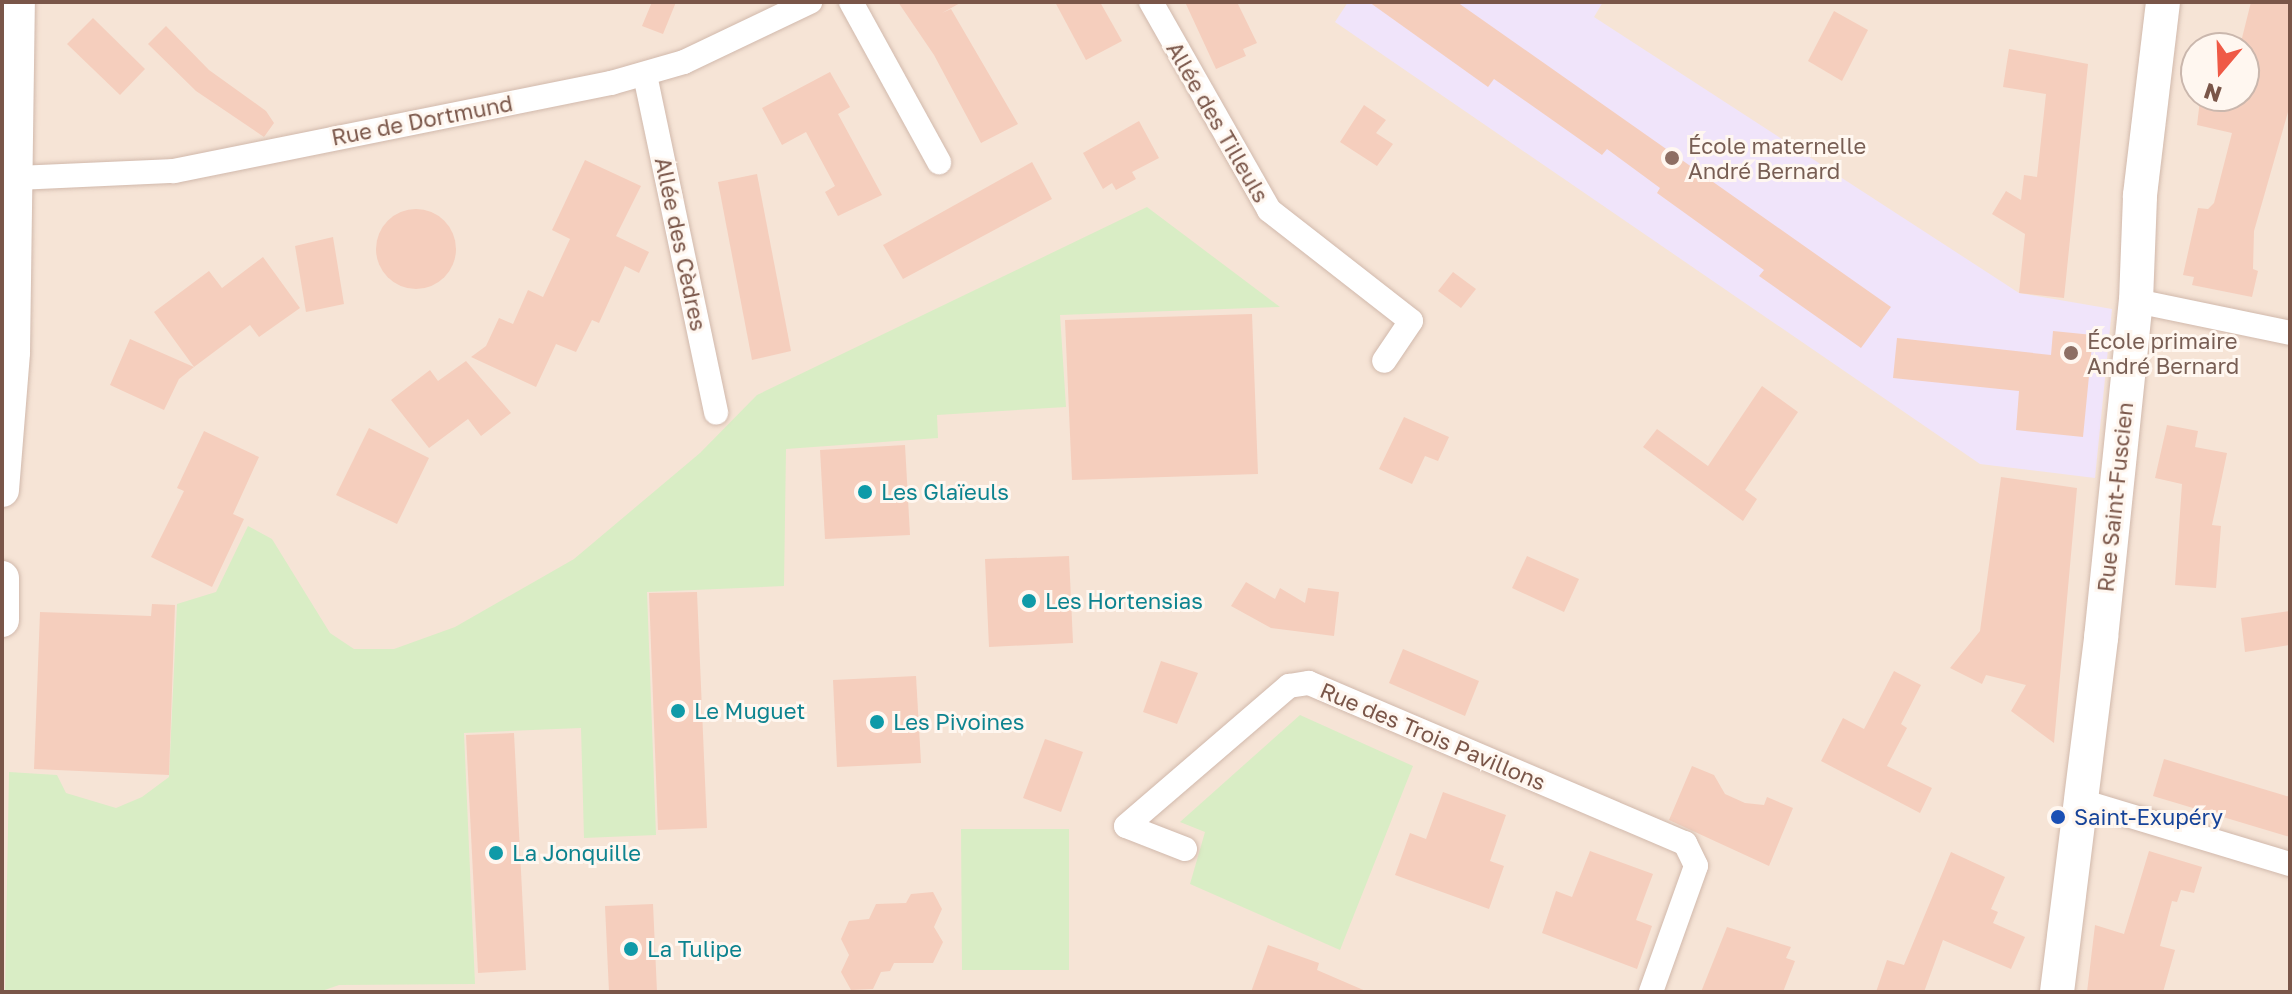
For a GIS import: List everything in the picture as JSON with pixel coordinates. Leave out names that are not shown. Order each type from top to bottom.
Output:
[{"type":"main road","points":[[2,490],[18,178],[18,2]]},
{"type":"main road","name":"Rue Saint-Fuscien","points":[[2057,992],[2136,301],[2140,195],[2163,2]]},
{"type":"main road","points":[[2,578],[2,620]]},
{"type":"street","name":"Rue de Dortmund","points":[[18,178],[174,171],[645,75],[739,39],[810,2]]},
{"type":"street","points":[[851,2],[939,162]]},
{"type":"street","name":"Allée des Tilleuls","points":[[1151,2],[1269,210],[1411,321],[1384,361]]},
{"type":"street","name":"Allée des Cèdres","points":[[645,75],[716,413]]},
{"type":"street","points":[[2136,301],[2290,333]]},
{"type":"street","name":"Rue des Trois Pavillons","points":[[1185,849],[1126,826],[1289,686],[1309,683],[1685,843],[1696,866],[1651,992]]},
{"type":"street","points":[[2081,801],[2290,864]]},
{"type":"shaded area","points":[[2,2],[2290,2],[2290,992],[2,992]]},
{"type":"shaded area","name":"École maternelle André Bernard","points":[[1348,2],[1603,2],[1594,17],[2019,293],[2112,309],[2095,478],[1980,464],[1335,22]]},
{"type":"green space","points":[[1147,207],[1280,307],[1060,315],[1066,407],[937,415],[938,438],[786,449],[784,586],[647,592],[656,835],[584,838],[581,728],[464,733],[475,984],[339,985],[319,992],[5,992],[9,772],[57,775],[66,793],[116,808],[142,797],[169,777],[177,604],[216,592],[248,526],[272,539],[330,633],[354,649],[394,649],[455,627],[574,559],[700,453],[757,395]]},
{"type":"green space","points":[[1300,715],[1413,766],[1340,950],[1190,884],[1205,832],[1180,822]]},
{"type":"green space","points":[[961,829],[1069,829],[1069,970],[962,970]]},
{"type":"building","points":[[652,2],[676,2],[663,34],[642,26]]},
{"type":"building","points":[[898,2],[962,2],[942,13],[951,9],[1018,124],[981,143],[934,55]]},
{"type":"building","points":[[1055,2],[1100,2],[1122,41],[1086,60]]},
{"type":"building","points":[[1185,2],[1237,2],[1257,43],[1243,49],[1246,56],[1216,69]]},
{"type":"building","points":[[1369,2],[1457,2],[1891,307],[1861,348],[1759,276],[1764,270],[1657,193],[1660,188],[1607,149],[1602,155],[1494,79],[1488,87]]},
{"type":"building","points":[[2251,2],[2290,2],[2290,105],[2254,231],[2253,269],[2258,271],[2252,297],[2192,285],[2194,277],[2183,275],[2198,208],[2208,209],[2214,203],[2232,133],[2197,125],[2199,112],[2260,112],[2260,32],[2244,32]]},
{"type":"building","points":[[1834,11],[1868,30],[1842,81],[1808,61]]},
{"type":"building","points":[[93,18],[145,69],[120,95],[67,44]]},
{"type":"building","points":[[166,26],[209,70],[266,111],[274,123],[264,137],[196,91],[148,44]]},
{"type":"building","points":[[2009,49],[2088,64],[2064,298],[2019,293],[2025,234],[1992,214],[2006,191],[2021,200],[2024,175],[2037,177],[2046,94],[2003,87]]},
{"type":"building","points":[[830,72],[850,107],[838,114],[882,195],[838,216],[825,192],[835,186],[806,132],[782,145],[762,108]]},
{"type":"building","points":[[1364,105],[1386,120],[1376,133],[1393,144],[1377,166],[1340,142]]},
{"type":"building","points":[[1139,121],[1159,158],[1132,172],[1136,179],[1116,190],[1112,183],[1103,189],[1083,153]]},
{"type":"building","points":[[585,160],[641,186],[616,236],[649,252],[639,273],[625,266],[599,323],[592,320],[576,352],[556,344],[536,387],[471,357],[486,346],[499,318],[513,324],[528,290],[543,297],[570,239],[552,230]]},
{"type":"building","points":[[1032,162],[1052,199],[903,279],[883,245]]},
{"type":"building","points":[[757,174],[791,351],[752,360],[718,182]]},
{"type":"building","points":[[416,209],[431,212],[444,221],[453,234],[456,249],[453,264],[444,277],[431,286],[416,289],[401,286],[388,277],[379,264],[376,249],[379,234],[388,221],[401,212]]},
{"type":"building","points":[[333,237],[344,304],[306,312],[295,246]]},
{"type":"building","points":[[263,257],[300,308],[259,337],[250,325],[194,367],[154,312],[209,271],[222,288]]},
{"type":"building","points":[[1453,272],[1476,289],[1461,308],[1438,291]]},
{"type":"building","points":[[1252,314],[1258,474],[1072,480],[1065,320]]},
{"type":"building","points":[[2053,331],[2093,335],[2083,437],[2016,430],[2019,391],[1893,378],[1897,338],[2051,355]]},
{"type":"building","points":[[130,339],[194,367],[179,379],[164,410],[110,385]]},
{"type":"building","points":[[466,361],[511,413],[481,436],[468,419],[429,448],[391,400],[430,370],[438,381]]},
{"type":"building","points":[[1762,386],[1798,412],[1745,490],[1757,499],[1743,521],[1643,447],[1657,429],[1708,466]]},
{"type":"building","points":[[1404,417],[1449,437],[1438,461],[1425,456],[1412,484],[1379,469]]},
{"type":"building","points":[[2167,425],[2198,431],[2195,447],[2227,453],[2212,525],[2221,526],[2216,588],[2175,585],[2182,484],[2155,478]]},
{"type":"building","points":[[369,428],[429,458],[397,524],[336,495]]},
{"type":"building","points":[[204,431],[259,457],[233,514],[244,519],[212,587],[151,557],[184,491],[177,488]]},
{"type":"building","name":"Les Glaïeuls","points":[[905,445],[910,535],[825,539],[820,450]]},
{"type":"building","points":[[2001,477],[2077,488],[2054,743],[2011,711],[2026,685],[1986,675],[1982,684],[1950,668],[1980,631]]},
{"type":"building","name":"Les Hortensias","points":[[1069,556],[1073,643],[989,647],[985,559]]},
{"type":"building","points":[[1527,556],[1579,579],[1564,612],[1512,588]]},
{"type":"building","points":[[1246,582],[1275,599],[1280,588],[1305,603],[1308,588],[1339,592],[1334,636],[1271,628],[1231,606]]},
{"type":"building","name":"Le Muguet","points":[[697,592],[707,828],[658,830],[649,593]]},
{"type":"building","points":[[152,604],[175,605],[169,775],[34,769],[40,612],[151,616]]},
{"type":"building","points":[[2290,611],[2290,645],[2245,652],[2241,618]]},
{"type":"building","points":[[1403,649],[1479,681],[1465,716],[1389,683]]},
{"type":"building","points":[[1161,661],[1198,673],[1177,724],[1143,712]]},
{"type":"building","points":[[1894,671],[1921,685],[1901,724],[1907,728],[1887,766],[1932,788],[1920,813],[1821,761],[1843,718],[1864,729]]},
{"type":"building","name":"Les Pivoines","points":[[916,676],[921,763],[837,767],[833,680]]},
{"type":"building","name":"La Jonquille","points":[[514,733],[526,970],[478,973],[466,735]]},
{"type":"building","points":[[1045,739],[1083,752],[1061,812],[1023,798]]},
{"type":"building","points":[[2164,759],[2290,797],[2290,837],[2153,796]]},
{"type":"building","points":[[1692,766],[1714,775],[1725,794],[1745,803],[1764,805],[1767,797],[1793,808],[1769,866],[1669,820]]},
{"type":"building","points":[[1443,792],[1506,815],[1490,861],[1504,866],[1489,909],[1395,875],[1410,833],[1426,839]]},
{"type":"building","points":[[1590,851],[1653,874],[1636,920],[1652,926],[1637,969],[1542,933],[1556,891],[1572,897]]},
{"type":"building","points":[[2149,851],[2202,867],[2194,893],[2181,890],[2177,902],[2172,901],[2160,946],[2175,950],[2163,992],[2087,992],[2095,925],[2124,934]]},
{"type":"building","points":[[1951,852],[2005,877],[1991,909],[1998,912],[1993,923],[2025,937],[2011,969],[1943,940],[1924,992],[1876,992],[1887,960],[1904,965]]},
{"type":"building","points":[[933,892],[942,909],[934,927],[943,942],[933,963],[894,963],[890,971],[881,972],[873,989],[851,990],[841,972],[849,955],[841,939],[849,921],[869,919],[876,904],[906,903],[911,894]]},
{"type":"building","name":"La Tulipe","points":[[653,904],[657,992],[609,992],[605,906]]},
{"type":"building","points":[[1727,927],[1791,947],[1786,958],[1795,961],[1783,992],[1701,992]]},
{"type":"building","points":[[1268,945],[1319,963],[1317,970],[1368,992],[1251,992]]},
{"type":"place","name":"École maternelle André Bernard","points":[[1672,158]]},
{"type":"place","name":"École primaire André Bernard","points":[[2071,353]]},
{"type":"place","name":"Les Glaïeuls","points":[[865,492]]},
{"type":"place","name":"Les Hortensias","points":[[1029,601]]},
{"type":"place","name":"Le Muguet","points":[[678,711]]},
{"type":"place","name":"Les Pivoines","points":[[877,722]]},
{"type":"place","name":"Saint-Exupéry","points":[[2058,817]]},
{"type":"place","name":"La Jonquille","points":[[496,853]]},
{"type":"place","name":"La Tulipe","points":[[631,949]]}]
